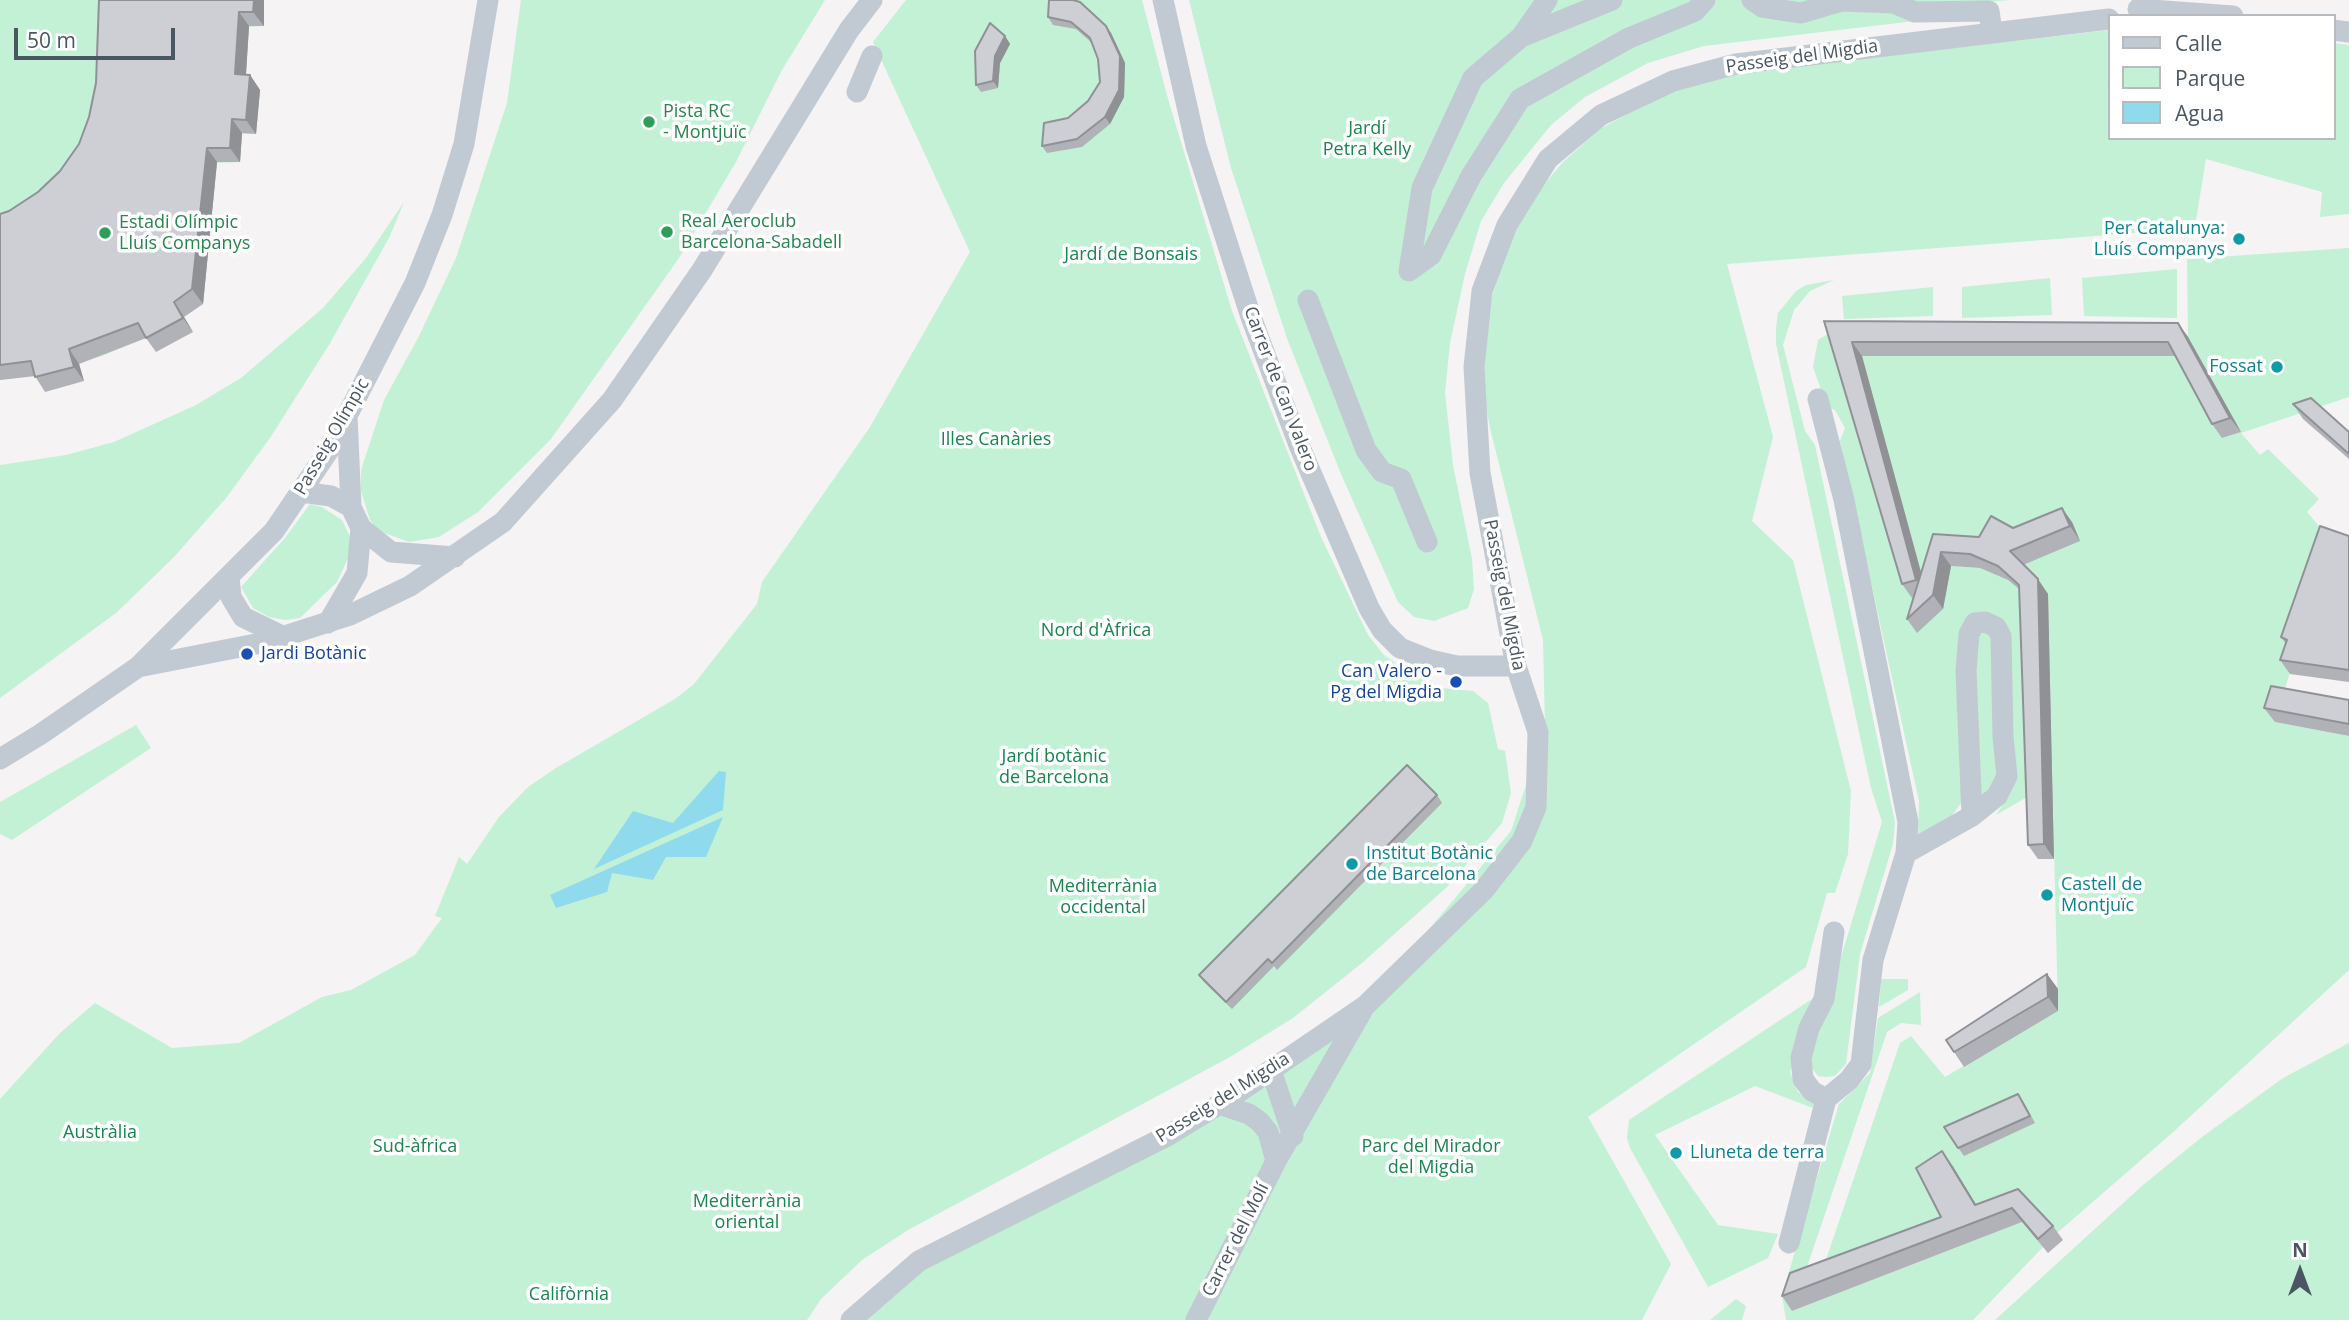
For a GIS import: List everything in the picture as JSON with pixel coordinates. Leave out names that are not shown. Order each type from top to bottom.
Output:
[{"type":"street","name":"Passeig Olímpic","points":[[0,758],[41,734],[138,667],[274,531],[301,492],[347,416],[415,283],[442,215],[464,144],[488,0]]},
{"type":"street","points":[[138,667],[284,636],[328,623],[410,586],[503,522],[612,400],[702,270],[849,30],[872,0]]},
{"type":"street","name":"Carrer de Can Valero","points":[[1163,0],[1196,146],[1251,317],[1299,444],[1369,608],[1382,630],[1401,648],[1430,660],[1457,666],[1516,666]]},
{"type":"street","points":[[1547,0],[1521,37],[1473,78],[1422,188],[1409,271],[1431,255],[1471,176],[1520,99],[1629,38],[1695,11],[1705,0]]},
{"type":"street","points":[[1521,37],[1612,0]]},
{"type":"street","points":[[1752,0],[1762,7],[1801,13],[1842,1],[1894,2],[1915,12],[1989,11],[1992,32]]},
{"type":"street","points":[[2136,8],[2209,14]]},
{"type":"street","name":"Passeig del Migdia","points":[[851,1320],[919,1261],[1167,1136],[1365,1006],[1484,890],[1522,841],[1536,807],[1538,732],[1516,666],[1480,473],[1474,367],[1482,290],[1507,225],[1548,159],[1601,115],[1673,81],[1737,64],[2108,19]]},
{"type":"street","points":[[857,92],[872,55]]},
{"type":"street","points":[[1308,300],[1366,450],[1382,472],[1401,479],[1427,542]]},
{"type":"street","points":[[1789,1243],[1826,1099],[1849,1080],[1861,1063],[1873,960],[1906,853],[1908,822],[1844,500],[1818,399]]},
{"type":"street","points":[[347,416],[351,507],[361,528],[391,552],[455,557]]},
{"type":"street","points":[[301,492],[331,496],[351,507]]},
{"type":"street","points":[[328,623],[358,573],[361,528]]},
{"type":"street","points":[[229,578],[231,597],[243,617],[284,636]]},
{"type":"street","points":[[1906,853],[1972,816],[1997,796],[2007,776],[2003,737],[2001,636],[1996,626],[1985,622],[1975,623],[1969,634],[1966,671],[1972,816]]},
{"type":"street","points":[[1826,1099],[1812,1091],[1803,1079],[1801,1059],[1809,1028],[1824,999],[1834,932]]},
{"type":"street","name":"Carrer del Molí","points":[[1196,1320],[1284,1149],[1365,1006]]},
{"type":"street","points":[[1271,1070],[1284,1149]]},
{"type":"street","points":[[1219,1104],[1249,1114],[1260,1122],[1284,1149]]},
{"type":"green space","name":"Estadi Olímpic Lluís Companys","points":[[0,0],[264,0],[264,26],[249,27],[245,88],[260,90],[256,134],[242,134],[240,162],[217,163],[203,304],[146,338],[102,356],[36,376],[0,380]]},
{"type":"green space","points":[[521,0],[825,0],[782,70],[736,162],[679,258],[551,439],[478,512],[439,537],[409,542],[379,531],[370,520],[361,491],[361,470],[384,400],[418,338],[456,258],[507,103]]},
{"type":"green space","name":"Jardí botànic de Barcelona","points":[[906,0],[1142,0],[1168,99],[1232,311],[1321,537],[1368,635],[1384,655],[1407,671],[1441,688],[1473,691],[1488,703],[1498,749],[1505,751],[1511,793],[1502,823],[1447,887],[1362,963],[1293,1018],[1230,1057],[908,1230],[862,1260],[821,1299],[807,1320],[0,1320],[0,1099],[60,1033],[95,1003],[172,1048],[239,1043],[322,997],[351,990],[415,955],[442,918],[435,916],[459,857],[467,864],[499,817],[528,787],[675,699],[694,684],[757,604],[762,582],[870,427],[970,252],[873,42]]},
{"type":"green space","name":"Jardí Petra Kelly","points":[[1189,0],[2012,0],[1954,4],[1940,18],[1704,46],[1648,63],[1585,97],[1551,125],[1504,183],[1481,221],[1465,274],[1450,343],[1445,393],[1453,465],[1472,559],[1474,589],[1468,608],[1434,621],[1414,617],[1398,602],[1341,474],[1288,341],[1231,168]]},
{"type":"green space","name":"Parc del Mirador del Migdia","points":[[2108,30],[2108,140],[2335,140],[2335,43],[2349,45],[2349,214],[2320,217],[2322,192],[2206,159],[2196,220],[2175,220],[2175,230],[1727,264],[1773,437],[1752,521],[1793,560],[1851,791],[1848,854],[1835,893],[1827,893],[1806,967],[1588,1117],[1671,1264],[1642,1320],[851,1320],[919,1261],[1167,1136],[1365,1006],[1511,831],[1545,726],[1543,640],[1490,428],[1483,389],[1485,343],[1492,296],[1508,247],[1529,202],[1563,162],[1600,129],[1674,88],[1748,72]]},
{"type":"green space","points":[[404,202],[390,236],[329,345],[270,438],[226,498],[174,557],[116,613],[0,698],[0,465],[66,455],[114,442],[196,405],[241,378],[323,308],[366,258]]},
{"type":"green space","points":[[2349,248],[2349,397],[2241,433],[2260,455],[2268,449],[2319,499],[2307,512],[2330,539],[2275,722],[2349,736],[2349,970],[2171,1134],[2057,1233],[2028,1203],[1819,1280],[1900,1043],[1911,1036],[1945,1077],[2058,1011],[2048,594],[1944,548],[1928,599],[1862,356],[2178,356],[2222,438],[2240,432],[2188,337],[2187,259]]},
{"type":"green space","points":[[2177,269],[2177,318],[2084,316],[2082,278]]},
{"type":"green space","points":[[2050,278],[2052,315],[1962,318],[1962,287]]},
{"type":"green space","points":[[1834,280],[1810,291],[1794,310],[1783,345],[1805,431],[1815,445],[1895,822],[1893,844],[1860,954],[1846,1064],[1835,1076],[1827,1077],[1818,1076],[1811,1067],[1811,1056],[1882,822],[1871,788],[1776,344],[1776,328],[1778,313],[1796,291],[1806,285]]},
{"type":"green space","points":[[1933,287],[1933,316],[1844,319],[1842,296]]},
{"type":"green space","points":[[1829,333],[1834,336],[1916,611],[1951,566],[1980,568],[2008,580],[2030,599],[2036,792],[1996,815],[2005,802],[2007,635],[1973,616],[1964,799],[1948,821],[1918,837],[1919,801],[1840,441],[1845,428],[1835,410],[1827,407],[1813,367],[1818,340]]},
{"type":"green space","points":[[310,504],[322,507],[342,520],[350,537],[350,554],[337,582],[300,618],[285,620],[269,617],[253,608],[241,587],[285,538]]},
{"type":"green space","points":[[1980,631],[1991,635],[1997,779],[1976,808],[1974,639]]},
{"type":"green space","points":[[136,725],[151,748],[12,840],[0,834],[0,802]]},
{"type":"green space","points":[[1881,979],[1908,979],[1908,990],[1879,1007]]},
{"type":"green space","points":[[1920,992],[1921,1025],[1901,1023],[1887,1032],[1792,1311],[2022,1222],[2043,1247],[1973,1320],[1786,1320],[1782,1295],[1839,1104],[1870,1073],[1878,1018]]},
{"type":"green space","points":[[1812,999],[1790,1072],[1798,1092],[1815,1104],[1813,1108],[1755,1086],[1655,1135],[1718,1225],[1778,1234],[1768,1258],[1708,1287],[1630,1148],[1627,1138],[1629,1120]]},
{"type":"green space","points":[[2349,1043],[2349,1320],[1995,1320],[2143,1185],[2202,1137],[2283,1078]]},
{"type":"green space","points":[[1736,1299],[1746,1306],[1742,1320],[1710,1320]]},
{"type":"water","points":[[719,771],[726,772],[723,810],[594,869],[633,811],[673,823]]},
{"type":"water","points":[[723,817],[706,857],[666,857],[653,880],[612,873],[607,892],[556,908],[550,895]]},
{"type":"building","name":"Estadi Olímpic Lluís Companys","points":[[99,0],[254,0],[253,12],[239,12],[235,74],[250,75],[246,120],[232,119],[230,148],[207,148],[192,289],[174,302],[183,318],[146,338],[138,323],[69,349],[74,367],[35,377],[31,361],[0,365],[0,214],[38,192],[60,171],[79,144],[89,117],[96,83]]},
{"type":"building","points":[[1049,0],[1080,2],[1106,26],[1120,56],[1119,90],[1105,117],[1077,139],[1042,146],[1044,123],[1068,118],[1088,101],[1100,82],[1098,59],[1090,38],[1071,22],[1048,17]]},
{"type":"building","points":[[990,23],[1005,36],[995,56],[993,81],[976,85],[975,51]]},
{"type":"building","points":[[1824,321],[2178,323],[2230,418],[2212,424],[2168,342],[1852,342],[1916,580],[1902,584]]},
{"type":"building","points":[[2311,398],[2349,432],[2349,454],[2293,404]]},
{"type":"building","points":[[2062,508],[2070,526],[2010,551],[2038,579],[2044,844],[2028,845],[2019,585],[1998,566],[1970,554],[1941,552],[1933,595],[1907,619],[1933,534],[1979,537],[1991,516],[2013,528]]},
{"type":"building","points":[[2320,526],[2349,536],[2349,670],[2280,660],[2287,640],[2281,637]]},
{"type":"building","points":[[2271,686],[2349,700],[2349,724],[2264,708]]},
{"type":"building","name":"Institut Botànic de Barcelona","points":[[1407,765],[1437,795],[1272,963],[1268,959],[1226,1002],[1199,975]]},
{"type":"building","points":[[2047,974],[2048,997],[1954,1052],[1946,1040]]},
{"type":"building","points":[[2018,1094],[2030,1116],[1958,1148],[1944,1127]]},
{"type":"building","points":[[1942,1151],[1975,1205],[2018,1189],[2053,1226],[2038,1239],[2012,1208],[1782,1296],[1790,1273],[1941,1217],[1916,1168]]},
{"type":"place","name":"Pista RC - Montjuïc","points":[[649,122]]},
{"type":"place","name":"Real Aeroclub Barcelona-Sabadell","points":[[667,232]]},
{"type":"place","name":"Estadi Olímpic Lluís Companys","points":[[105,233]]},
{"type":"place","name":"Per Catalunya: Lluís Companys","points":[[2239,239]]},
{"type":"place","name":"Fossat","points":[[2277,367]]},
{"type":"place","name":"Jardi Botànic","points":[[247,654]]},
{"type":"place","name":"Can Valero - Pg del Migdia","points":[[1456,682]]},
{"type":"place","name":"Institut Botànic de Barcelona","points":[[1352,864]]},
{"type":"place","name":"Castell de Montjuïc","points":[[2047,895]]},
{"type":"place","name":"Lluneta de terra","points":[[1676,1153]]},
{"type":"park label","name":"Jardí de Bonsais","points":[[1131,255]]},
{"type":"park label","name":"Illes Canàries","points":[[996,440]]},
{"type":"park label","name":"Nord d'Àfrica","points":[[1096,631]]},
{"type":"park label","name":"Mediterrània occidental","points":[[1103,897]]},
{"type":"park label","name":"Austràlia","points":[[100,1133]]},
{"type":"park label","name":"Sud-àfrica","points":[[415,1147]]},
{"type":"park label","name":"Mediterrània oriental","points":[[747,1212]]},
{"type":"park label","name":"Califòrnia","points":[[569,1295]]}]
